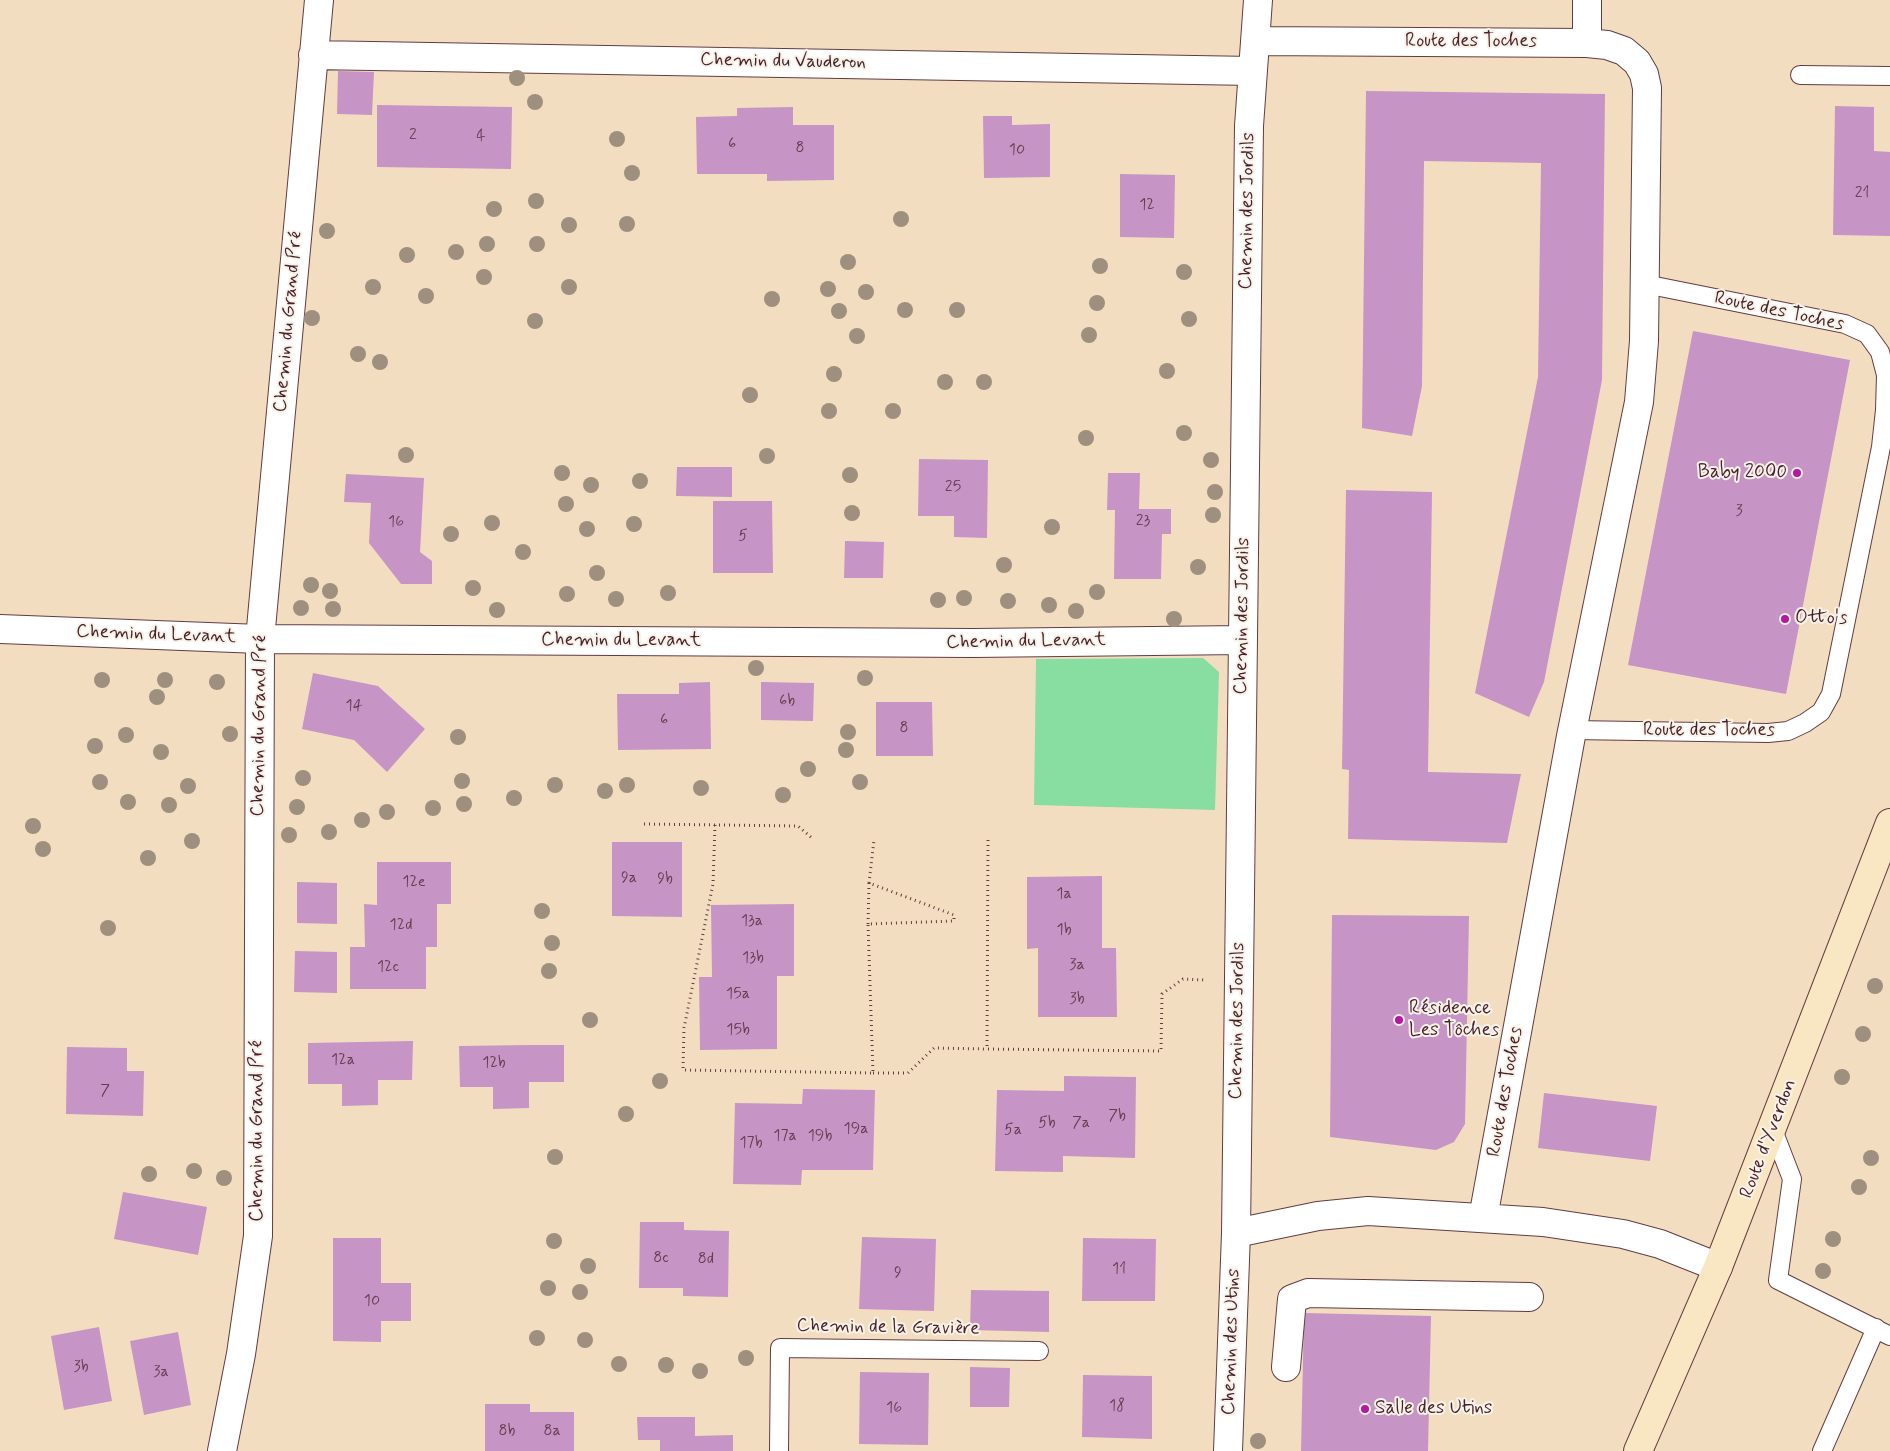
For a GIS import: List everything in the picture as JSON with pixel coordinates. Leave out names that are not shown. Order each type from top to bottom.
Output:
[{"type":"main road","name":"Route d'Yverdon","points":[[1638,1451],[1718,1267],[1773,1130],[1890,823]]},
{"type":"street","name":"Chemin du Grand Pré","points":[[222,1451],[241,1354],[258,1236],[260,639],[319,0]]},
{"type":"street","name":"Chemin des Jordils","points":[[1236,1233],[1249,126],[1258,0]]},
{"type":"street","points":[[1587,0],[1587,43]]},
{"type":"street","name":"Route des Toches","points":[[1255,41],[1587,43],[1606,45],[1624,51],[1637,62],[1644,74],[1647,88],[1643,371],[1639,402],[1572,730],[1483,1218]]},
{"type":"street","name":"Chemin du Vauderon","points":[[313,55],[1253,71]]},
{"type":"street","name":"Chemin du Levant","points":[[0,629],[260,639],[973,643],[1243,640]]},
{"type":"street","points":[[1236,1233],[1299,1219],[1351,1212],[1384,1212],[1543,1222],[1623,1234],[1660,1244],[1718,1267]]},
{"type":"street","name":"Chemin des Utins","points":[[1228,1451],[1236,1233]]},
{"type":"street","points":[[1286,1366],[1292,1299],[1308,1293],[1528,1297]]},
{"type":"lane","points":[[1800,75],[1890,76]]},
{"type":"lane","name":"Route des Toches","points":[[1572,730],[1768,733],[1788,731],[1806,723],[1821,712],[1831,694],[1881,447],[1886,375],[1880,352],[1867,334],[1845,324],[1645,284]]},
{"type":"lane","points":[[1773,1130],[1792,1178],[1778,1280],[1883,1332],[1822,1451]]},
{"type":"lane","name":"Chemin de la Gravière","points":[[779,1451],[780,1348],[1039,1351]]},
{"type":"path","points":[[644,824],[798,826],[813,839]]},
{"type":"path","points":[[715,824],[713,884],[684,1028],[684,1070],[908,1073],[934,1048],[1161,1051],[1162,994],[1183,979]]},
{"type":"path","points":[[873,1073],[868,924],[869,883],[874,840]]},
{"type":"path","points":[[987,1049],[988,840]]},
{"type":"path","points":[[868,924],[954,921],[954,915],[869,883]]},
{"type":"green space","points":[[1203,658],[1219,672],[1215,810],[1034,805],[1036,659]]},
{"type":"building","points":[[338,71],[374,72],[372,115],[337,114]]},
{"type":"building","points":[[1366,91],[1605,94],[1602,380],[1544,682],[1529,717],[1475,693],[1538,377],[1541,163],[1424,161],[1422,386],[1412,436],[1362,428]]},
{"type":"building","points":[[377,105],[512,107],[511,169],[377,167]]},
{"type":"building","points":[[1835,106],[1874,107],[1874,151],[1890,152],[1890,236],[1833,235]]},
{"type":"building","points":[[793,107],[793,125],[834,125],[834,180],[767,181],[767,174],[697,174],[696,117],[737,116],[737,108]]},
{"type":"building","points":[[983,116],[1012,116],[1012,125],[1050,124],[1050,177],[984,178]]},
{"type":"building","points":[[1120,174],[1175,175],[1174,238],[1120,237]]},
{"type":"building","points":[[1693,331],[1850,360],[1786,694],[1628,665]]},
{"type":"building","points":[[919,459],[988,460],[987,538],[954,537],[954,516],[918,516]]},
{"type":"building","points":[[677,467],[732,467],[732,497],[676,496]]},
{"type":"building","points":[[1108,473],[1140,473],[1139,509],[1171,509],[1171,534],[1162,534],[1161,579],[1114,579],[1115,510],[1107,510]]},
{"type":"building","points":[[346,474],[424,478],[420,552],[432,561],[432,584],[401,584],[369,543],[371,503],[344,502]]},
{"type":"building","points":[[1346,490],[1432,492],[1428,772],[1521,774],[1507,843],[1348,839],[1349,770],[1342,769]]},
{"type":"building","points":[[713,501],[772,501],[773,573],[713,573]]},
{"type":"building","points":[[845,541],[884,542],[883,578],[844,578]]},
{"type":"building","points":[[313,673],[378,686],[425,729],[387,772],[354,740],[302,729]]},
{"type":"building","points":[[710,682],[711,749],[618,750],[617,694],[679,694],[679,683]]},
{"type":"building","points":[[761,682],[814,683],[813,721],[761,720]]},
{"type":"building","points":[[876,702],[932,702],[933,756],[876,756]]},
{"type":"building","points":[[612,842],[682,842],[682,917],[612,916]]},
{"type":"building","points":[[377,862],[451,862],[451,904],[437,904],[437,947],[426,947],[426,989],[350,989],[350,947],[365,947],[364,904],[377,905]]},
{"type":"building","points":[[1102,876],[1102,948],[1116,948],[1117,1017],[1038,1017],[1038,948],[1027,949],[1027,877]]},
{"type":"building","points":[[297,882],[337,883],[337,924],[297,923]]},
{"type":"building","points":[[794,904],[794,976],[777,976],[777,1049],[700,1050],[699,977],[712,977],[711,905]]},
{"type":"building","name":"Résidence Les Tôches","points":[[1332,915],[1469,916],[1465,1124],[1454,1142],[1436,1150],[1330,1137]]},
{"type":"building","points":[[295,951],[337,952],[337,993],[294,992]]},
{"type":"building","points":[[413,1041],[412,1080],[378,1080],[378,1105],[342,1106],[342,1084],[308,1084],[308,1043]]},
{"type":"building","points":[[564,1045],[564,1082],[529,1082],[529,1108],[493,1109],[493,1087],[460,1087],[459,1046]]},
{"type":"building","points":[[67,1047],[127,1048],[127,1071],[144,1071],[143,1116],[66,1114]]},
{"type":"building","points":[[1064,1076],[1136,1077],[1135,1158],[1063,1156],[1063,1172],[995,1171],[997,1090],[1064,1091]]},
{"type":"building","points":[[803,1089],[875,1090],[873,1170],[802,1170],[801,1185],[733,1184],[735,1103],[802,1104]]},
{"type":"building","points":[[1544,1093],[1657,1106],[1650,1161],[1538,1148]]},
{"type":"building","points":[[123,1192],[207,1207],[198,1255],[114,1239]]},
{"type":"building","points":[[640,1222],[684,1222],[684,1230],[729,1231],[728,1297],[683,1296],[683,1288],[639,1288]]},
{"type":"building","points":[[862,1237],[936,1239],[934,1311],[859,1309]]},
{"type":"building","points":[[333,1238],[381,1238],[381,1283],[411,1283],[411,1321],[381,1321],[381,1342],[333,1341]]},
{"type":"building","points":[[1083,1238],[1156,1239],[1155,1301],[1082,1301]]},
{"type":"building","points":[[971,1290],[1049,1291],[1049,1332],[970,1330]]},
{"type":"building","name":"Salle des Utins","points":[[1304,1313],[1431,1316],[1428,1451],[1301,1451]]},
{"type":"building","points":[[99,1327],[112,1401],[64,1410],[51,1336]]},
{"type":"building","points":[[178,1332],[191,1405],[144,1415],[130,1341]]},
{"type":"building","points":[[970,1367],[1010,1368],[1009,1407],[970,1407]]},
{"type":"building","points":[[860,1372],[929,1373],[928,1445],[859,1444]]},
{"type":"building","points":[[1083,1375],[1152,1376],[1152,1439],[1082,1437]]},
{"type":"building","points":[[485,1404],[530,1404],[530,1412],[574,1412],[574,1451],[485,1451]]},
{"type":"building","points":[[637,1417],[695,1417],[695,1436],[733,1435],[733,1451],[660,1451],[660,1440],[638,1440]]},
{"type":"place","name":"Baby 2000","points":[[1797,473]]},
{"type":"place","name":"Otto's","points":[[1785,619]]},
{"type":"place","name":"Résidence Les Tôches","points":[[1399,1020]]},
{"type":"place","name":"Salle des Utins","points":[[1365,1409]]}]
